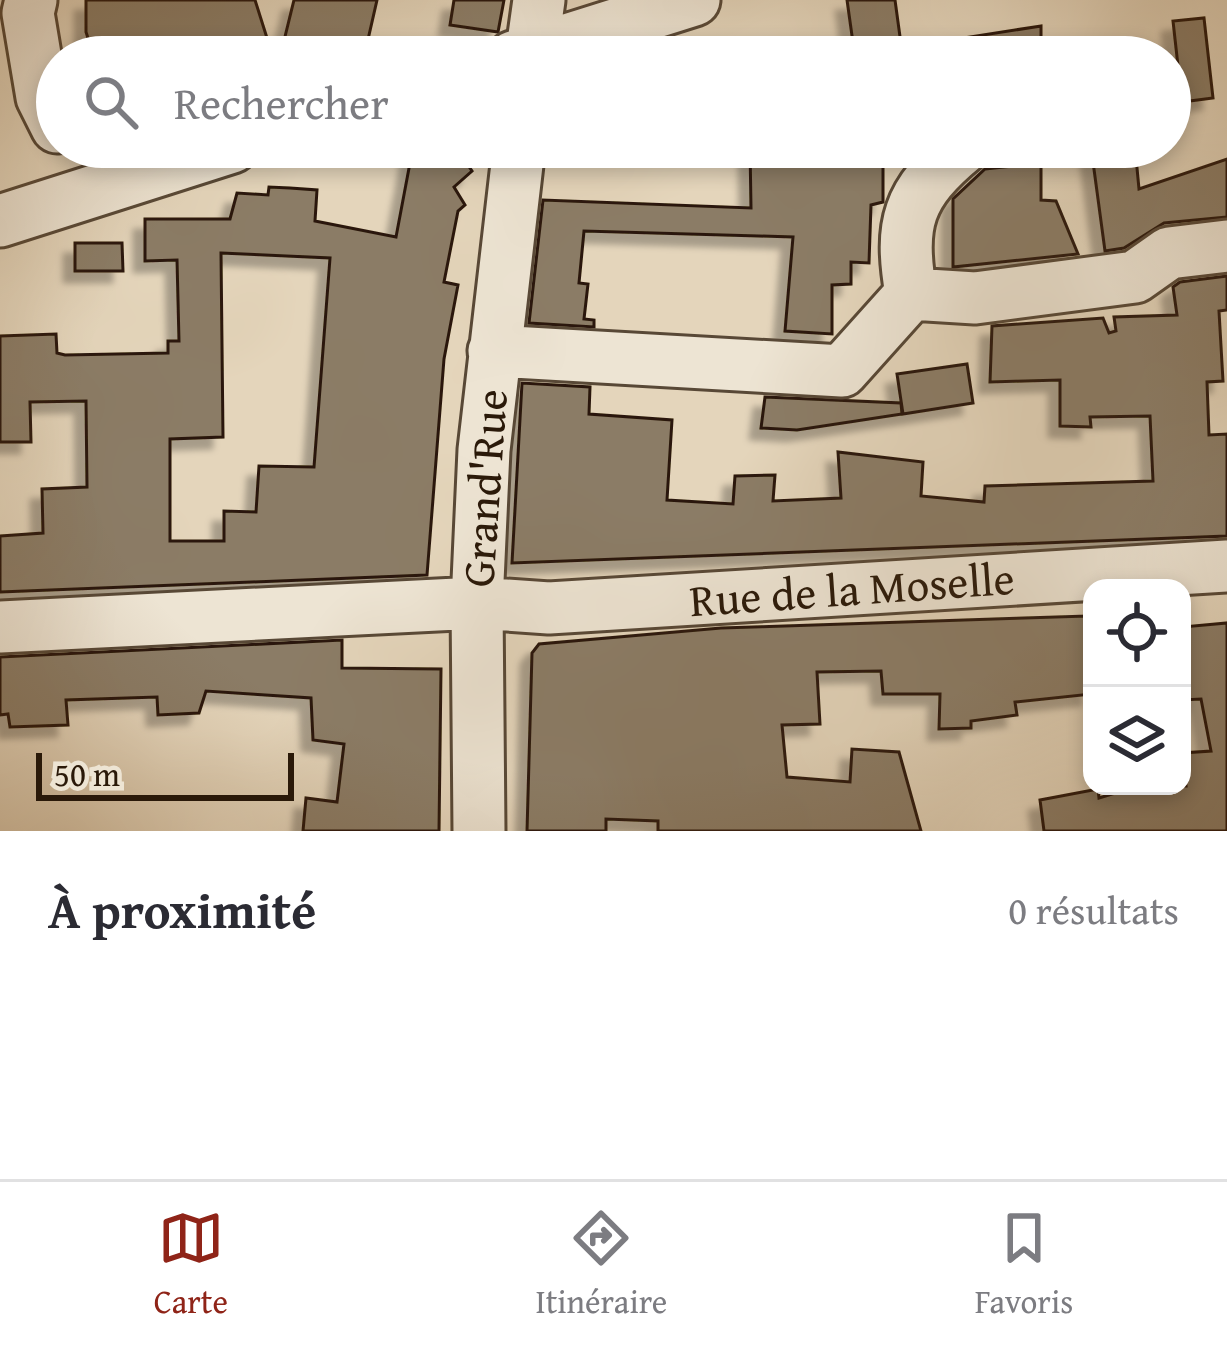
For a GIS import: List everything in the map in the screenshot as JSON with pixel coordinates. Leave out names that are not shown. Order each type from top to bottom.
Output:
[{"type":"street","points":[[530,36],[539,0]]},
{"type":"street","points":[[583,36],[694,0]]},
{"type":"street","points":[[20,9],[36,70]]},
{"type":"street","points":[[86,168],[101,189]]},
{"type":"street","points":[[0,221],[166,168]]},
{"type":"street","name":"Grand'Rue","points":[[479,831],[477,603],[494,351],[516,168]]},
{"type":"street","points":[[911,295],[902,240],[923,180],[938,168]]},
{"type":"street","points":[[911,295],[975,298],[1136,277],[1169,254],[1227,246]]},
{"type":"street","points":[[494,351],[842,371],[911,295]]},
{"type":"street","name":"Rue de la Moselle","points":[[0,627],[477,603],[549,608],[1227,566]]},
{"type":"building","points":[[86,0],[255,0],[266,36],[87,36]]},
{"type":"building","points":[[294,0],[377,0],[369,36],[285,36]]},
{"type":"building","points":[[454,0],[504,0],[498,32],[450,25]]},
{"type":"building","points":[[847,0],[895,0],[900,36],[852,36]]},
{"type":"building","points":[[1204,18],[1213,98],[1191,101],[1191,36],[1175,36],[1173,21]]},
{"type":"building","points":[[1041,26],[1041,36],[977,36]]},
{"type":"building","points":[[1227,159],[1227,217],[1164,223],[1124,248],[1105,251],[1094,168],[1137,168],[1139,189]]},
{"type":"building","points":[[409,168],[472,171],[454,187],[465,205],[458,211],[444,282],[458,285],[444,359],[427,575],[0,592],[0,536],[43,533],[42,489],[87,487],[86,401],[30,402],[31,442],[0,442],[0,336],[56,334],[57,353],[65,355],[168,353],[168,341],[179,341],[177,260],[145,261],[145,219],[230,219],[237,193],[268,195],[269,187],[317,190],[315,221],[396,237]],"holes":[[[221,253],[330,258],[314,467],[259,466],[256,512],[224,511],[224,541],[170,541],[170,439],[223,437]]]},
{"type":"building","points":[[750,168],[883,168],[883,202],[871,205],[869,263],[851,262],[851,284],[832,285],[832,334],[785,331],[793,237],[584,231],[579,283],[588,284],[584,319],[594,320],[594,327],[529,323],[543,200],[751,208]]},
{"type":"building","points":[[1041,168],[1041,200],[1056,201],[1078,254],[953,267],[953,199],[985,169]]},
{"type":"building","points":[[75,243],[122,243],[123,271],[75,271]]},
{"type":"building","points":[[1227,276],[1227,310],[1219,311],[1223,381],[1207,382],[1209,435],[1227,434],[1227,536],[512,563],[522,383],[590,387],[589,414],[672,420],[667,500],[733,504],[735,476],[775,475],[773,501],[841,498],[838,452],[923,462],[921,496],[984,502],[985,486],[1153,481],[1150,416],[1090,417],[1091,427],[1060,426],[1060,380],[990,382],[992,326],[1103,318],[1109,333],[1116,331],[1114,317],[1177,315],[1173,287],[1180,282]]},
{"type":"building","points":[[967,364],[973,403],[903,414],[897,374]]},
{"type":"building","points":[[765,397],[901,403],[902,414],[797,430],[761,428]]},
{"type":"building","points":[[1083,616],[1083,695],[1015,702],[1017,715],[971,721],[971,728],[939,729],[940,694],[883,694],[881,671],[817,672],[820,724],[782,725],[787,777],[850,782],[852,749],[899,752],[921,831],[658,831],[658,821],[606,819],[606,831],[527,831],[532,653],[539,644],[721,628]]},
{"type":"building","points":[[1227,623],[1227,831],[1044,831],[1040,800],[1083,792],[1099,798],[1191,795],[1191,752],[1211,751],[1201,699],[1191,700],[1191,626]]},
{"type":"building","points":[[342,640],[342,668],[441,669],[439,831],[303,831],[306,798],[337,802],[344,744],[313,740],[311,698],[206,691],[199,713],[158,715],[157,697],[66,700],[68,725],[10,727],[8,714],[0,715],[0,657]]}]
